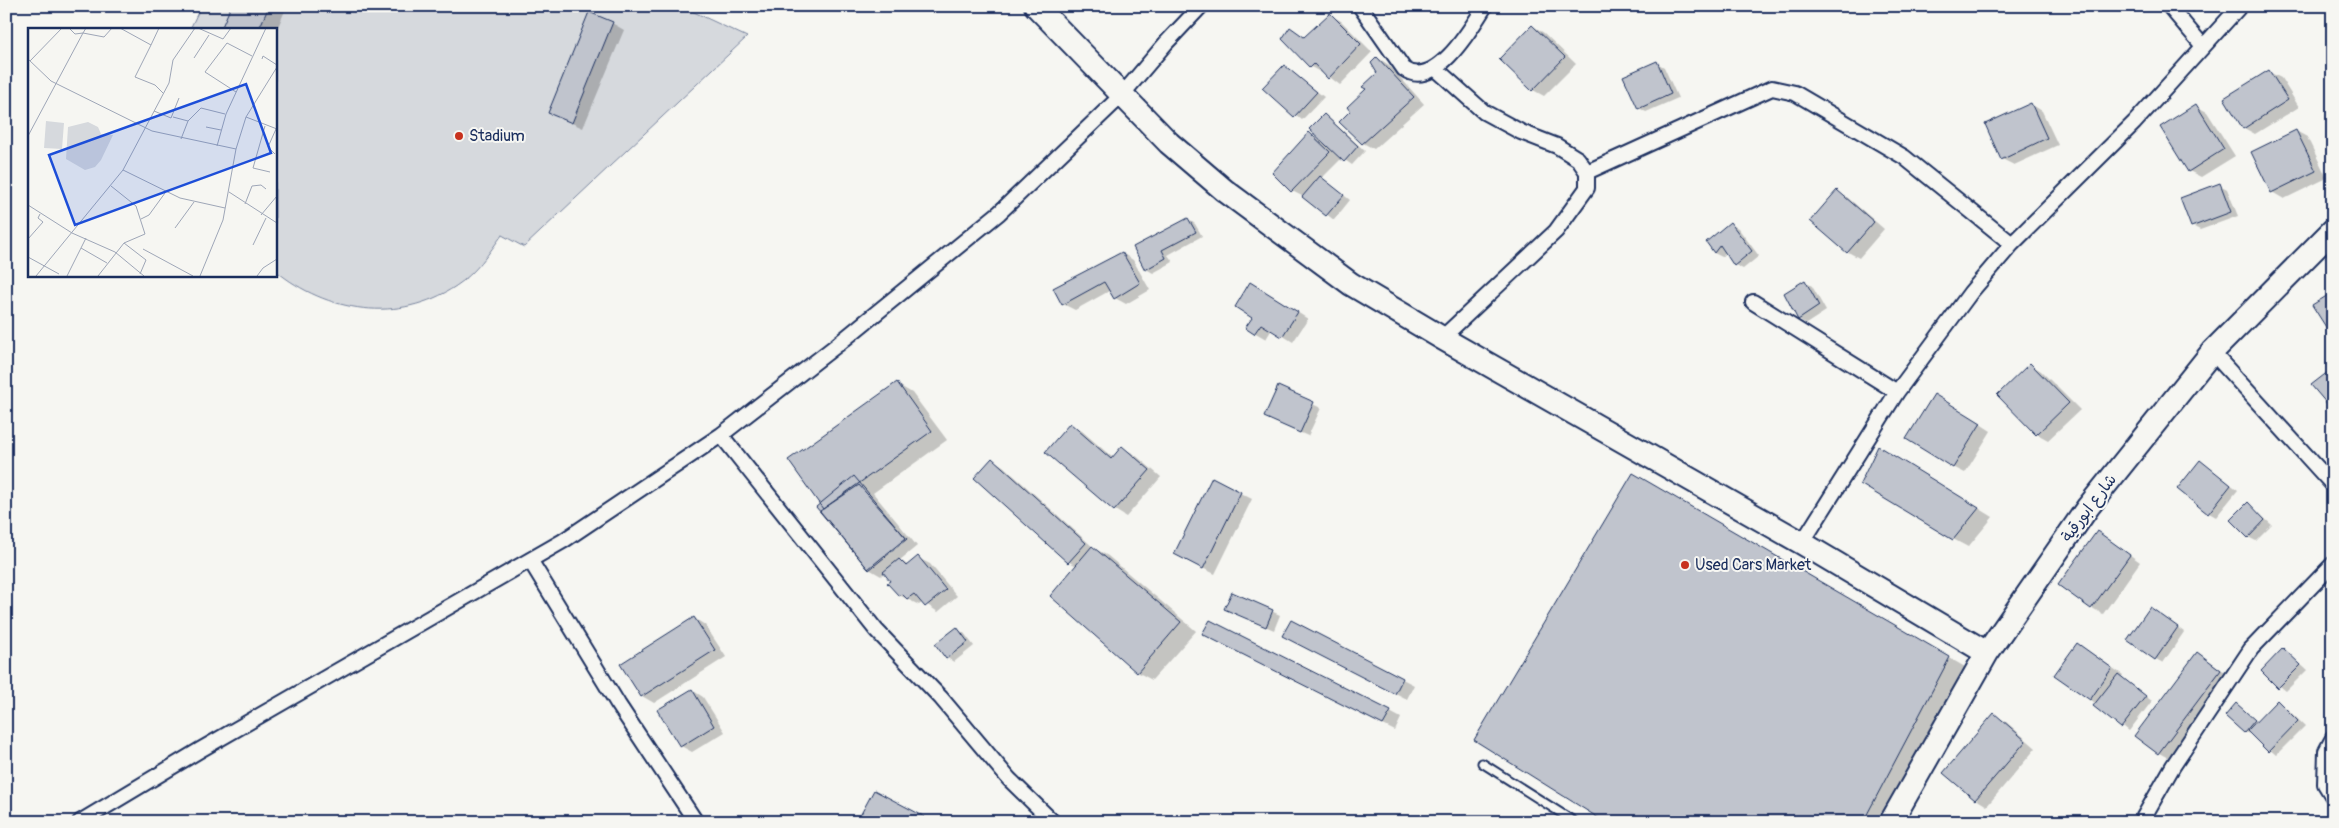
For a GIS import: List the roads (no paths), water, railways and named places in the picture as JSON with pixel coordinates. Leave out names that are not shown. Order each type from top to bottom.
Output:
[{"type":"main road","points":[[1036,6],[1121,96],[1169,143],[1224,190],[1351,284],[1442,338],[1802,543],[1987,653]]},
{"type":"main road","name":"شارع ابورقية","points":[[1891,822],[1987,653],[2088,507],[2212,352],[2333,230]]},
{"type":"street","points":[[80,822],[200,750],[563,541],[721,435],[837,345],[1000,213],[1121,96],[1166,43],[1201,6]]},
{"type":"street","points":[[1360,6],[1404,69],[1409,73],[1418,74],[1435,68],[1464,40],[1485,6]]},
{"type":"street","points":[[2169,6],[2203,46]]},
{"type":"street","points":[[1802,543],[1897,392],[1971,292],[2012,244],[2134,124],[2240,6]]},
{"type":"street","points":[[1435,68],[1484,112],[1521,132],[1558,146],[1578,159],[1587,172],[1587,188],[1556,231],[1442,338]]},
{"type":"street","points":[[1587,172],[1772,88],[1781,88],[1795,93],[1904,157],[2012,244]]},
{"type":"street","points":[[1753,302],[1897,392]]},
{"type":"street","points":[[2212,352],[2333,485]]},
{"type":"street","points":[[721,435],[876,630],[941,698],[1009,779],[1053,822]]},
{"type":"street","points":[[530,560],[618,704],[696,822]]},
{"type":"street","points":[[2141,822],[2173,766],[2251,649],[2333,564]]},
{"type":"street","points":[[2333,738],[2324,784],[2333,797]]},
{"type":"lane","points":[[1482,763],[1576,822]]},
{"type":"place","name":"Stadium","points":[[459,136]]},
{"type":"place","name":"Used Cars Market","points":[[1685,565]]}]
